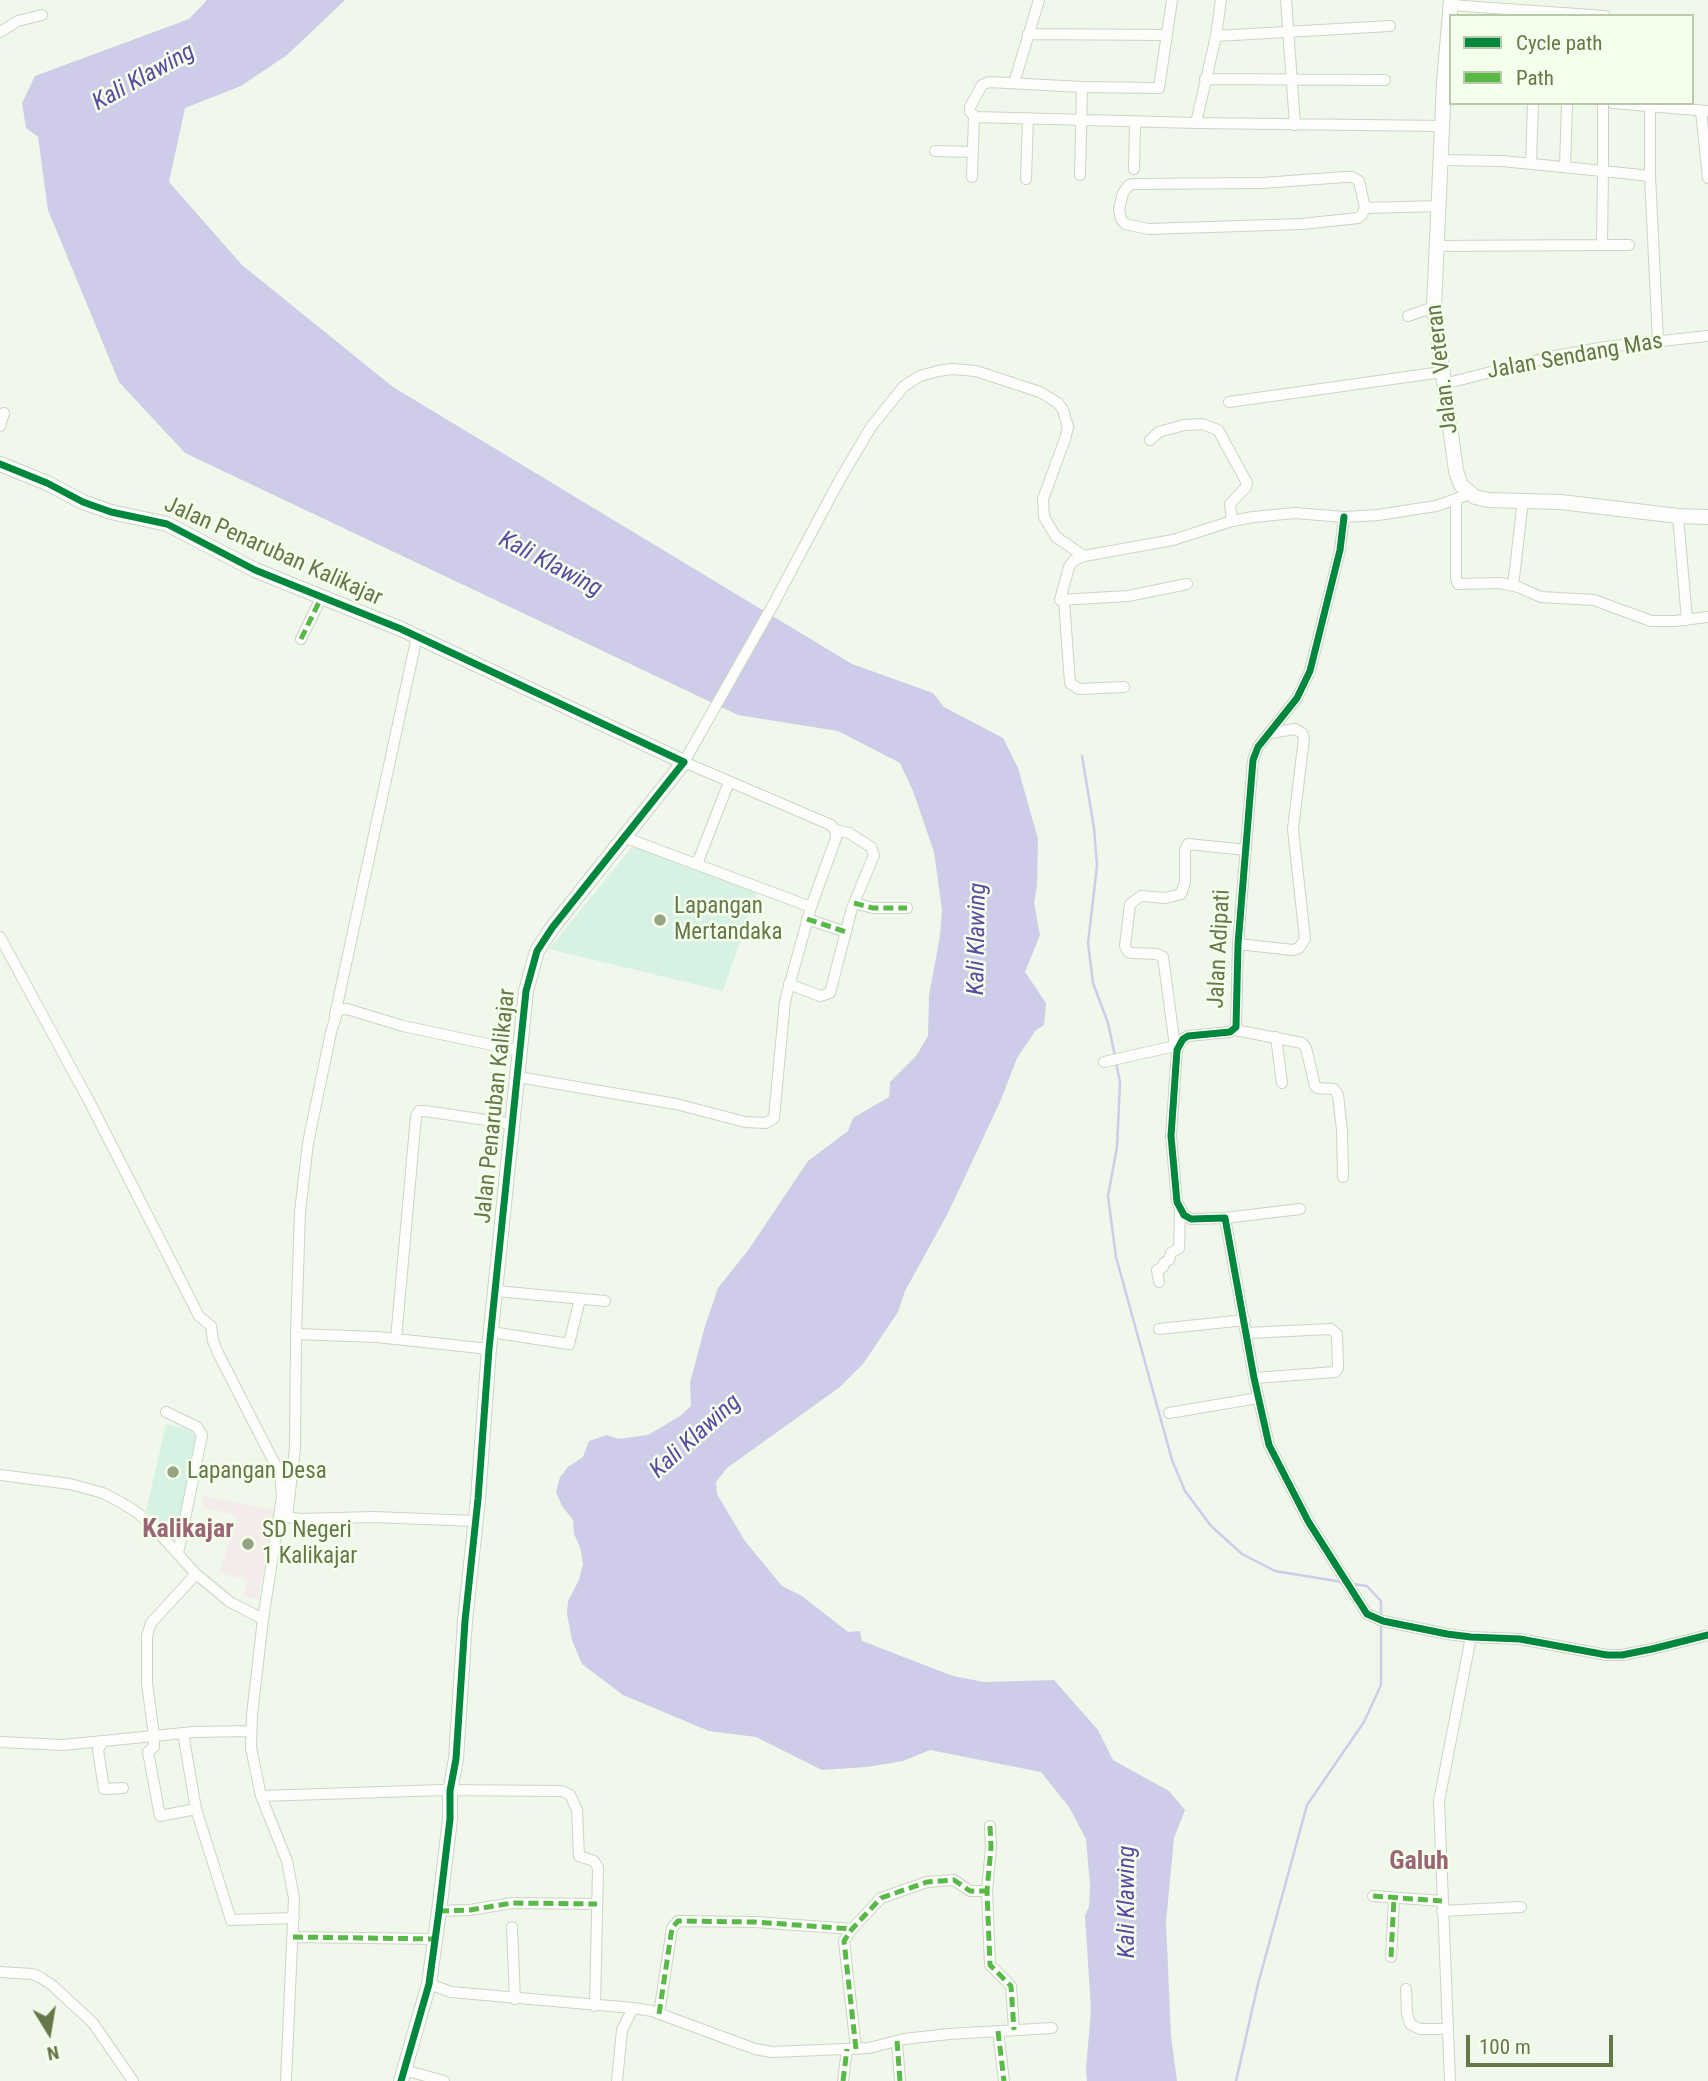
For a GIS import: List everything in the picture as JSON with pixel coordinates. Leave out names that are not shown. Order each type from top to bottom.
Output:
[{"type":"street","points":[[1014,83],[1039,0]]},
{"type":"street","points":[[972,177],[974,116],[970,107],[982,85],[989,82],[1159,88],[1172,0]]},
{"type":"street","points":[[1196,123],[1216,36],[1221,0]]},
{"type":"street","points":[[1286,0],[1295,125]]},
{"type":"street","points":[[1450,2],[1551,14],[1552,0]]},
{"type":"street","points":[[0,32],[18,22],[43,15]]},
{"type":"street","name":"Jalan. Veteran","points":[[1449,17],[1434,307],[1456,471],[1461,485],[1470,494]]},
{"type":"street","points":[[1216,36],[1390,26]]},
{"type":"street","points":[[1028,33],[1167,35]]},
{"type":"street","points":[[1205,79],[1385,80]]},
{"type":"street","points":[[1080,175],[1082,87]]},
{"type":"street","points":[[1531,163],[1533,105]]},
{"type":"street","points":[[1565,167],[1567,105]]},
{"type":"street","points":[[1602,244],[1603,105]]},
{"type":"street","points":[[1632,105],[1705,111],[1708,177]]},
{"type":"street","points":[[1650,107],[1650,176],[1658,341]]},
{"type":"street","points":[[974,116],[1135,122],[1442,125]]},
{"type":"street","points":[[1026,179],[1028,118]]},
{"type":"street","points":[[1134,169],[1135,122]]},
{"type":"street","points":[[935,151],[973,152]]},
{"type":"street","points":[[1441,160],[1531,163],[1650,176]]},
{"type":"street","points":[[1345,177],[1359,181],[1365,208],[1360,217],[1344,220],[1149,229],[1125,224],[1119,209],[1123,193],[1133,184],[1262,183],[1345,177]]},
{"type":"street","points":[[1365,208],[1439,206]]},
{"type":"street","points":[[1437,246],[1629,244]]},
{"type":"street","points":[[1408,316],[1434,307]]},
{"type":"street","name":"Jalan Sendang Mas","points":[[1229,402],[1443,378],[1605,347],[1708,336]]},
{"type":"street","points":[[518,1077],[676,1104],[744,1122],[771,1122],[775,1112],[782,1024],[789,984],[811,906],[836,838],[835,830],[831,825],[684,762],[839,481],[871,427],[904,386],[920,376],[952,369],[976,371],[1051,397],[1063,410],[1068,426],[1043,499],[1044,517],[1056,537],[1084,556]]},
{"type":"street","points":[[0,426],[4,413]]},
{"type":"street","points":[[1150,440],[1159,432],[1184,425],[1202,424],[1218,430],[1247,483],[1230,504],[1232,521]]},
{"type":"street","name":"Jalan Penaruban Kalikajar","points":[[0,464],[47,483],[83,502],[111,512],[167,524],[255,570],[416,636],[684,762],[552,928],[537,950],[526,991],[489,1349],[465,1621],[456,1759],[450,1791],[450,1819],[429,1984],[403,2075]]},
{"type":"street","points":[[1124,687],[1079,689],[1070,682],[1064,601],[1060,599],[1069,567],[1074,560],[1084,556],[1173,540],[1232,521],[1295,513],[1344,517],[1390,514],[1437,506],[1470,494],[1489,500],[1561,502],[1708,517]]},
{"type":"street","points":[[1456,500],[1456,582],[1464,586],[1500,583],[1541,597],[1594,600],[1651,621],[1708,617]]},
{"type":"street","points":[[1513,586],[1523,500]]},
{"type":"street","points":[[1678,516],[1686,620]]},
{"type":"street","name":"Jalan Adipati","points":[[1104,1062],[1176,1048],[1182,1039],[1188,1036],[1235,1030],[1238,944],[1253,760],[1258,747],[1297,698],[1310,671],[1340,550],[1344,517]]},
{"type":"street","points":[[1064,601],[1128,596],[1187,584]]},
{"type":"street","points":[[301,639],[321,598]]},
{"type":"street","points":[[286,2081],[294,1918],[292,1881],[254,1770],[251,1731],[263,1619],[295,1448],[297,1255],[309,1143],[416,636]]},
{"type":"street","points":[[1238,944],[1293,950],[1299,948],[1305,939],[1293,828],[1304,738],[1302,733],[1295,729],[1270,733]]},
{"type":"street","points":[[697,864],[729,782]]},
{"type":"street","points":[[789,984],[820,996],[830,993],[854,903],[874,851],[849,833],[835,830]]},
{"type":"street","points":[[625,838],[811,906]]},
{"type":"street","points":[[1246,850],[1188,844],[1185,850],[1185,881],[1181,894],[1166,898],[1141,895],[1130,904],[1125,946],[1133,954],[1157,954],[1163,957],[1176,1048],[1171,1136],[1180,1210],[1191,1219],[1225,1218],[1300,1209]]},
{"type":"street","points":[[854,903],[873,908],[907,908]]},
{"type":"street","points":[[807,919],[846,932]]},
{"type":"street","points":[[0,937],[89,1101],[199,1316],[211,1326],[216,1348],[280,1474],[283,1516]]},
{"type":"street","points":[[335,1015],[342,1009],[347,1009],[402,1026],[520,1051]]},
{"type":"street","points":[[1235,1030],[1302,1043],[1306,1048],[1315,1086],[1337,1091],[1342,1130],[1343,1177]]},
{"type":"street","points":[[1276,1037],[1282,1083]]},
{"type":"street","points":[[396,1339],[416,1116],[419,1111],[425,1111],[513,1124]]},
{"type":"street","points":[[1159,1282],[1157,1270],[1169,1260],[1171,1253],[1180,1248],[1180,1210]]},
{"type":"street","points":[[1225,1218],[1269,1445],[1308,1521],[1367,1614],[1394,1623],[1471,1637],[1520,1639],[1607,1655],[1622,1655],[1708,1635]]},
{"type":"street","points":[[496,1291],[605,1301]]},
{"type":"street","points":[[491,1332],[569,1344],[580,1299]]},
{"type":"street","points":[[1160,1329],[1245,1320]]},
{"type":"street","points":[[1247,1333],[1331,1329],[1337,1334],[1338,1368],[1335,1372],[1254,1378]]},
{"type":"street","points":[[296,1334],[396,1339],[489,1349]]},
{"type":"street","points":[[1169,1413],[1258,1398]]},
{"type":"street","points":[[166,1412],[197,1427],[202,1435],[178,1553]]},
{"type":"street","points":[[0,1475],[70,1484],[103,1493],[138,1513],[196,1574],[230,1602],[263,1619]]},
{"type":"street","points":[[283,1516],[299,1519],[374,1517],[474,1521]]},
{"type":"street","points":[[196,1574],[151,1623],[147,1636],[147,1683],[154,1736],[154,1747],[148,1752],[160,1816],[196,1808]]},
{"type":"street","points":[[1450,2081],[1440,1790],[1471,1637]]},
{"type":"street","points":[[0,1742],[64,1745],[183,1733],[251,1731]]},
{"type":"street","points":[[183,1733],[196,1808],[231,1920],[294,1918]]},
{"type":"street","points":[[102,1742],[98,1750],[104,1789],[122,1788]]},
{"type":"street","points":[[264,1796],[450,1791],[562,1791],[570,1795],[577,1810],[579,1856],[597,1863],[595,2006]]},
{"type":"street","points":[[990,1826],[991,1847],[986,1891],[990,1965],[994,1972],[1011,1986],[1014,2030]]},
{"type":"street","points":[[843,2081],[852,2049],[844,1941],[852,1929],[881,1898],[927,1882],[954,1880],[970,1891],[986,1891]]},
{"type":"street","points":[[1373,1896],[1442,1906],[1521,1907]]},
{"type":"street","points":[[1391,1957],[1394,1898]]},
{"type":"street","points":[[439,1911],[470,1910],[513,1903],[597,1904]]},
{"type":"street","points":[[659,2014],[672,1928],[678,1921],[755,1922],[852,1929]]},
{"type":"street","points":[[512,1927],[515,1999]]},
{"type":"street","points":[[293,1937],[435,1939]]},
{"type":"street","points":[[0,1972],[32,1974],[53,1986],[93,2023],[133,2081]]},
{"type":"street","points":[[429,1984],[451,1992],[595,2006],[633,2007],[755,2049],[785,2053],[869,2048],[949,2034],[1052,2028]]},
{"type":"street","points":[[1406,1989],[1410,2024],[1420,2029],[1448,2029]]},
{"type":"street","points":[[617,2081],[622,2030],[633,2007]]},
{"type":"street","points":[[998,2031],[1004,2081]]},
{"type":"street","points":[[897,2041],[900,2081]]},
{"type":"street","points":[[403,2075],[444,2081]]},
{"type":"shaded area","name":"SD Negeri 1 Kalikajar","points":[[204,1496],[274,1510],[258,1600],[244,1597],[247,1580],[220,1573],[236,1515],[202,1507]]},
{"type":"green space","name":"Lapangan Mertandaka","points":[[633,846],[757,892],[723,991],[549,949]]},
{"type":"green space","name":"Lapangan Desa","points":[[166,1424],[199,1433],[177,1539],[146,1511]]},
{"type":"water","name":"Kali Klawing","points":[[207,0],[345,0],[287,55],[241,86],[185,108],[169,182],[242,265],[393,387],[852,664],[933,693],[944,707],[1003,738],[1018,768],[1038,839],[1034,903],[1040,935],[1025,972],[1046,1003],[1044,1025],[1036,1030],[1017,1058],[1000,1102],[948,1213],[905,1291],[898,1312],[863,1364],[840,1387],[727,1468],[716,1482],[717,1494],[745,1541],[782,1586],[802,1596],[848,1632],[860,1631],[862,1641],[953,1676],[984,1682],[1054,1680],[1098,1730],[1113,1760],[1169,1791],[1185,1810],[1174,1838],[1166,1922],[1171,2036],[1177,2081],[1087,2081],[1091,2010],[1085,1916],[1089,1906],[1090,1886],[1086,1839],[1069,1807],[1041,1772],[930,1750],[903,1761],[822,1770],[756,1737],[709,1731],[623,1695],[582,1664],[572,1640],[567,1614],[568,1601],[579,1580],[583,1564],[574,1534],[573,1520],[562,1506],[556,1492],[560,1477],[568,1467],[583,1457],[589,1441],[607,1435],[618,1439],[648,1435],[680,1416],[691,1406],[690,1383],[718,1288],[749,1249],[808,1161],[848,1131],[853,1118],[889,1097],[890,1082],[916,1056],[928,1036],[929,995],[942,910],[934,852],[913,791],[900,763],[838,731],[738,715],[185,453],[119,382],[48,210],[38,137],[26,128],[22,103],[35,76],[189,19]]},
{"type":"waterway","points":[[1082,756],[1094,828],[1097,866],[1088,943],[1093,983],[1108,1023],[1115,1056]]},
{"type":"waterway","points":[[1116,1063],[1120,1082],[1117,1147],[1108,1196],[1116,1257],[1172,1460],[1185,1491],[1211,1526],[1242,1554],[1275,1571],[1342,1582]]},
{"type":"waterway","points":[[1352,1584],[1367,1586],[1381,1601],[1381,1618]]},
{"type":"waterway","points":[[1236,2081],[1258,1984],[1307,1805],[1364,1722],[1381,1685],[1381,1624]]},
{"type":"marked path","points":[[301,639],[321,598]]},
{"type":"marked path","points":[[854,903],[873,908],[907,908]]},
{"type":"marked path","points":[[807,919],[846,932]]},
{"type":"marked path","points":[[990,1826],[987,1891],[990,1965],[1011,1986],[1014,2030]]},
{"type":"marked path","points":[[856,2049],[844,1941],[852,1929],[881,1898],[927,1882],[954,1880],[970,1891],[987,1891]]},
{"type":"marked path","points":[[1373,1896],[1442,1901]]},
{"type":"marked path","points":[[1391,1957],[1394,1898]]},
{"type":"marked path","points":[[439,1911],[470,1910],[512,1903],[597,1904]]},
{"type":"marked path","points":[[659,2014],[672,1928],[678,1921],[755,1922],[852,1929]]},
{"type":"marked path","points":[[293,1937],[435,1939]]},
{"type":"marked path","points":[[998,2031],[1004,2081]]},
{"type":"marked path","points":[[897,2041],[900,2081]]},
{"type":"marked path","points":[[843,2081],[847,2049]]},
{"type":"cycle path","points":[[0,464],[47,483],[83,502],[111,512],[167,524],[255,570],[401,629],[684,762],[552,928],[537,951],[526,991],[489,1349],[478,1499],[465,1621],[456,1759],[450,1791],[450,1819],[429,1984],[401,2081]]},
{"type":"cycle path","points":[[1344,517],[1340,550],[1310,671],[1297,698],[1258,747],[1253,760],[1238,944],[1236,1027],[1230,1032],[1188,1036],[1177,1050],[1171,1136],[1177,1202],[1184,1215],[1191,1219],[1225,1218],[1269,1445],[1308,1521],[1367,1614],[1383,1621],[1447,1634],[1520,1639],[1607,1655],[1622,1655],[1708,1635]]},
{"type":"place","name":"Lapangan Mertandaka","points":[[660,920]]},
{"type":"place","name":"Lapangan Desa","points":[[173,1472]]},
{"type":"place","name":"SD Negeri 1 Kalikajar","points":[[248,1544]]},
{"type":"district","name":"Kalikajar","points":[[188,1530]]},
{"type":"district","name":"Galuh","points":[[1419,1862]]}]
